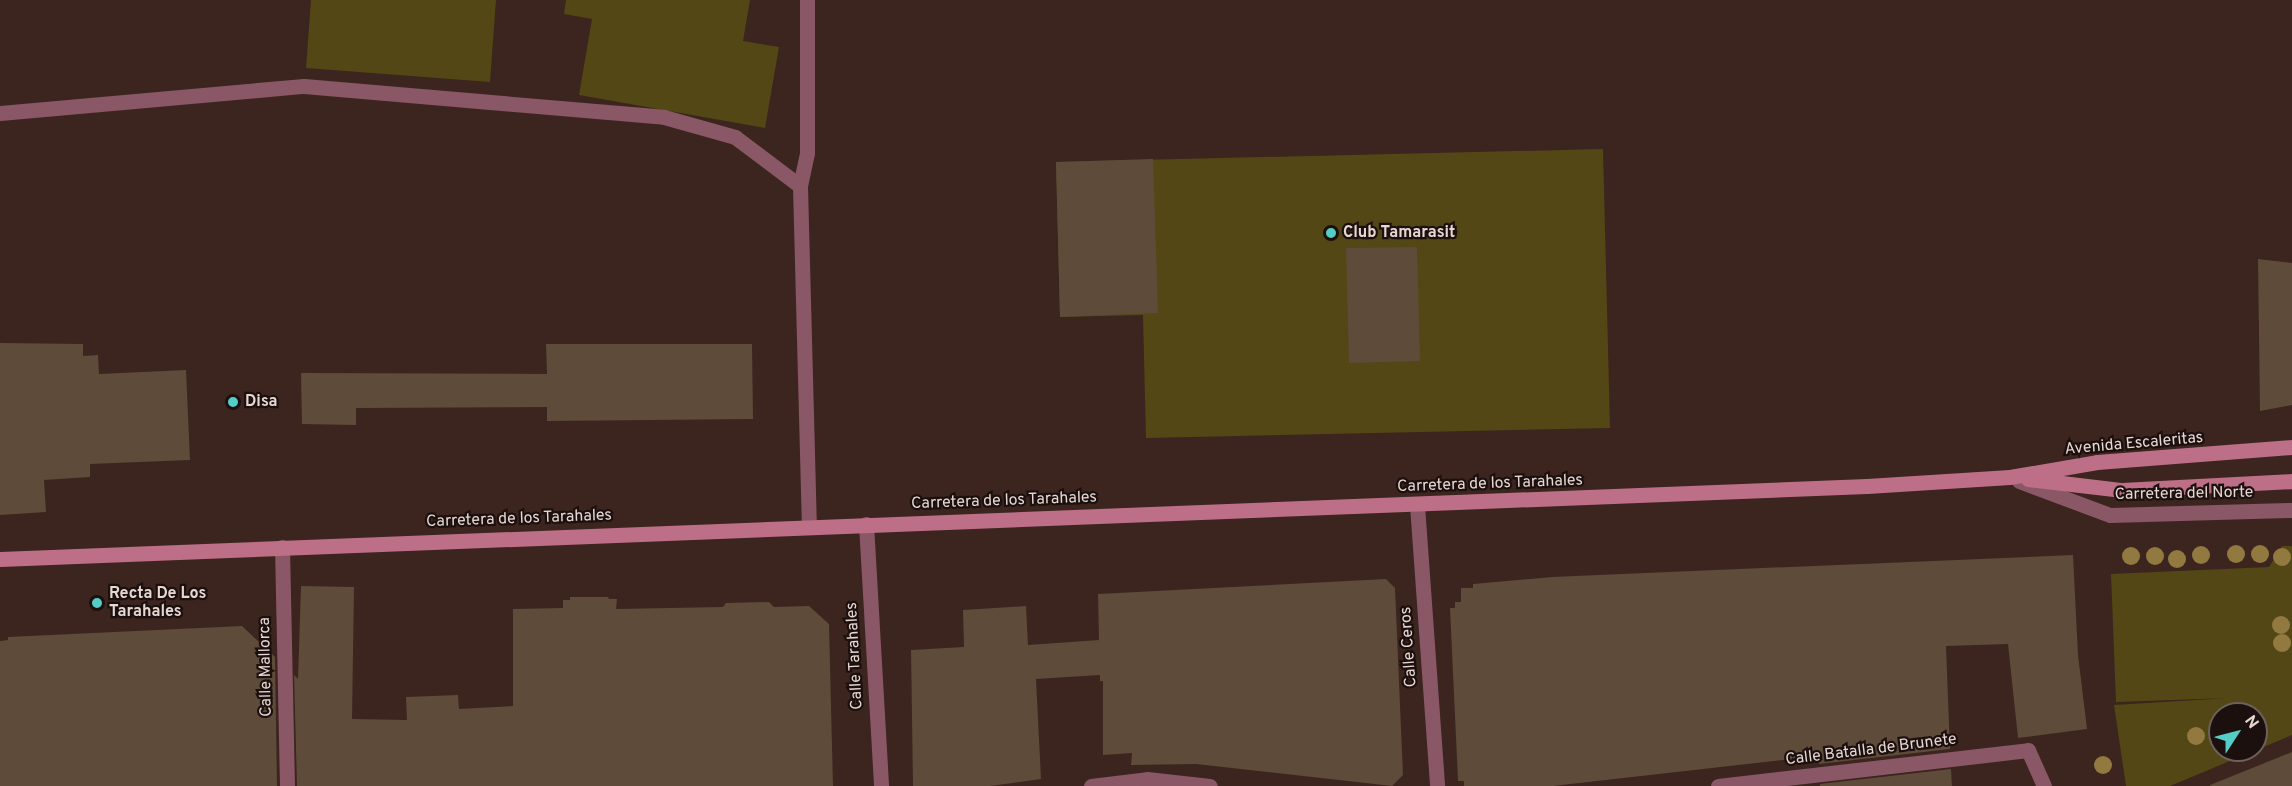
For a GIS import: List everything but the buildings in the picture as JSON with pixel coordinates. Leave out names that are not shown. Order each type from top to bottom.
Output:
[{"type":"street","points":[[807,0],[807,153],[800,186],[808,526]]},
{"type":"street","points":[[0,113],[303,86],[664,117],[735,137],[800,186]]},
{"type":"street","name":"Avenida Escaleritas","points":[[2010,477],[2097,462],[2218,455],[2292,447]]},
{"type":"street","points":[[2218,455],[2292,454]]},
{"type":"street","name":"Carretera de los Tarahales","points":[[0,559],[808,526],[1417,505],[2010,477]]},
{"type":"street","name":"Avenida Escaleritas","points":[[2010,477],[2122,490],[2292,481]]},
{"type":"street","name":"Carretera del Norte","points":[[2010,477],[2110,515],[2292,510]]},
{"type":"street","name":"Calle Ceros","points":[[1417,505],[1437,786]]},
{"type":"street","name":"Calle Tarahales","points":[[866,524],[881,786]]},
{"type":"street","name":"Calle Mallorca","points":[[282,547],[287,786]]},
{"type":"street","name":"Calle Batalla de Brunete","points":[[1718,786],[2028,750],[2044,786]]},
{"type":"street","points":[[1091,786],[1147,779],[1210,786]]},
{"type":"shaded area","points":[[311,0],[496,0],[490,82],[306,68]]},
{"type":"shaded area","points":[[566,0],[750,0],[743,41],[779,47],[765,128],[579,95],[592,19],[564,14]]},
{"type":"shaded area","name":"Club Tamarasit","points":[[1603,149],[1610,428],[1146,438],[1143,315],[1060,317],[1056,162]]},
{"type":"shaded area","points":[[2282,546],[2292,546],[2292,735],[2268,745],[2268,702],[2208,702],[2208,762],[2227,762],[2170,786],[2126,786],[2114,705],[2229,698],[2116,702],[2111,574],[2269,567]]},
{"type":"place","name":"Club Tamarasit","points":[[1331,233]]},
{"type":"place","name":"Disa","points":[[233,402]]},
{"type":"place","name":"Recta De Los Tarahales","points":[[97,603]]}]
